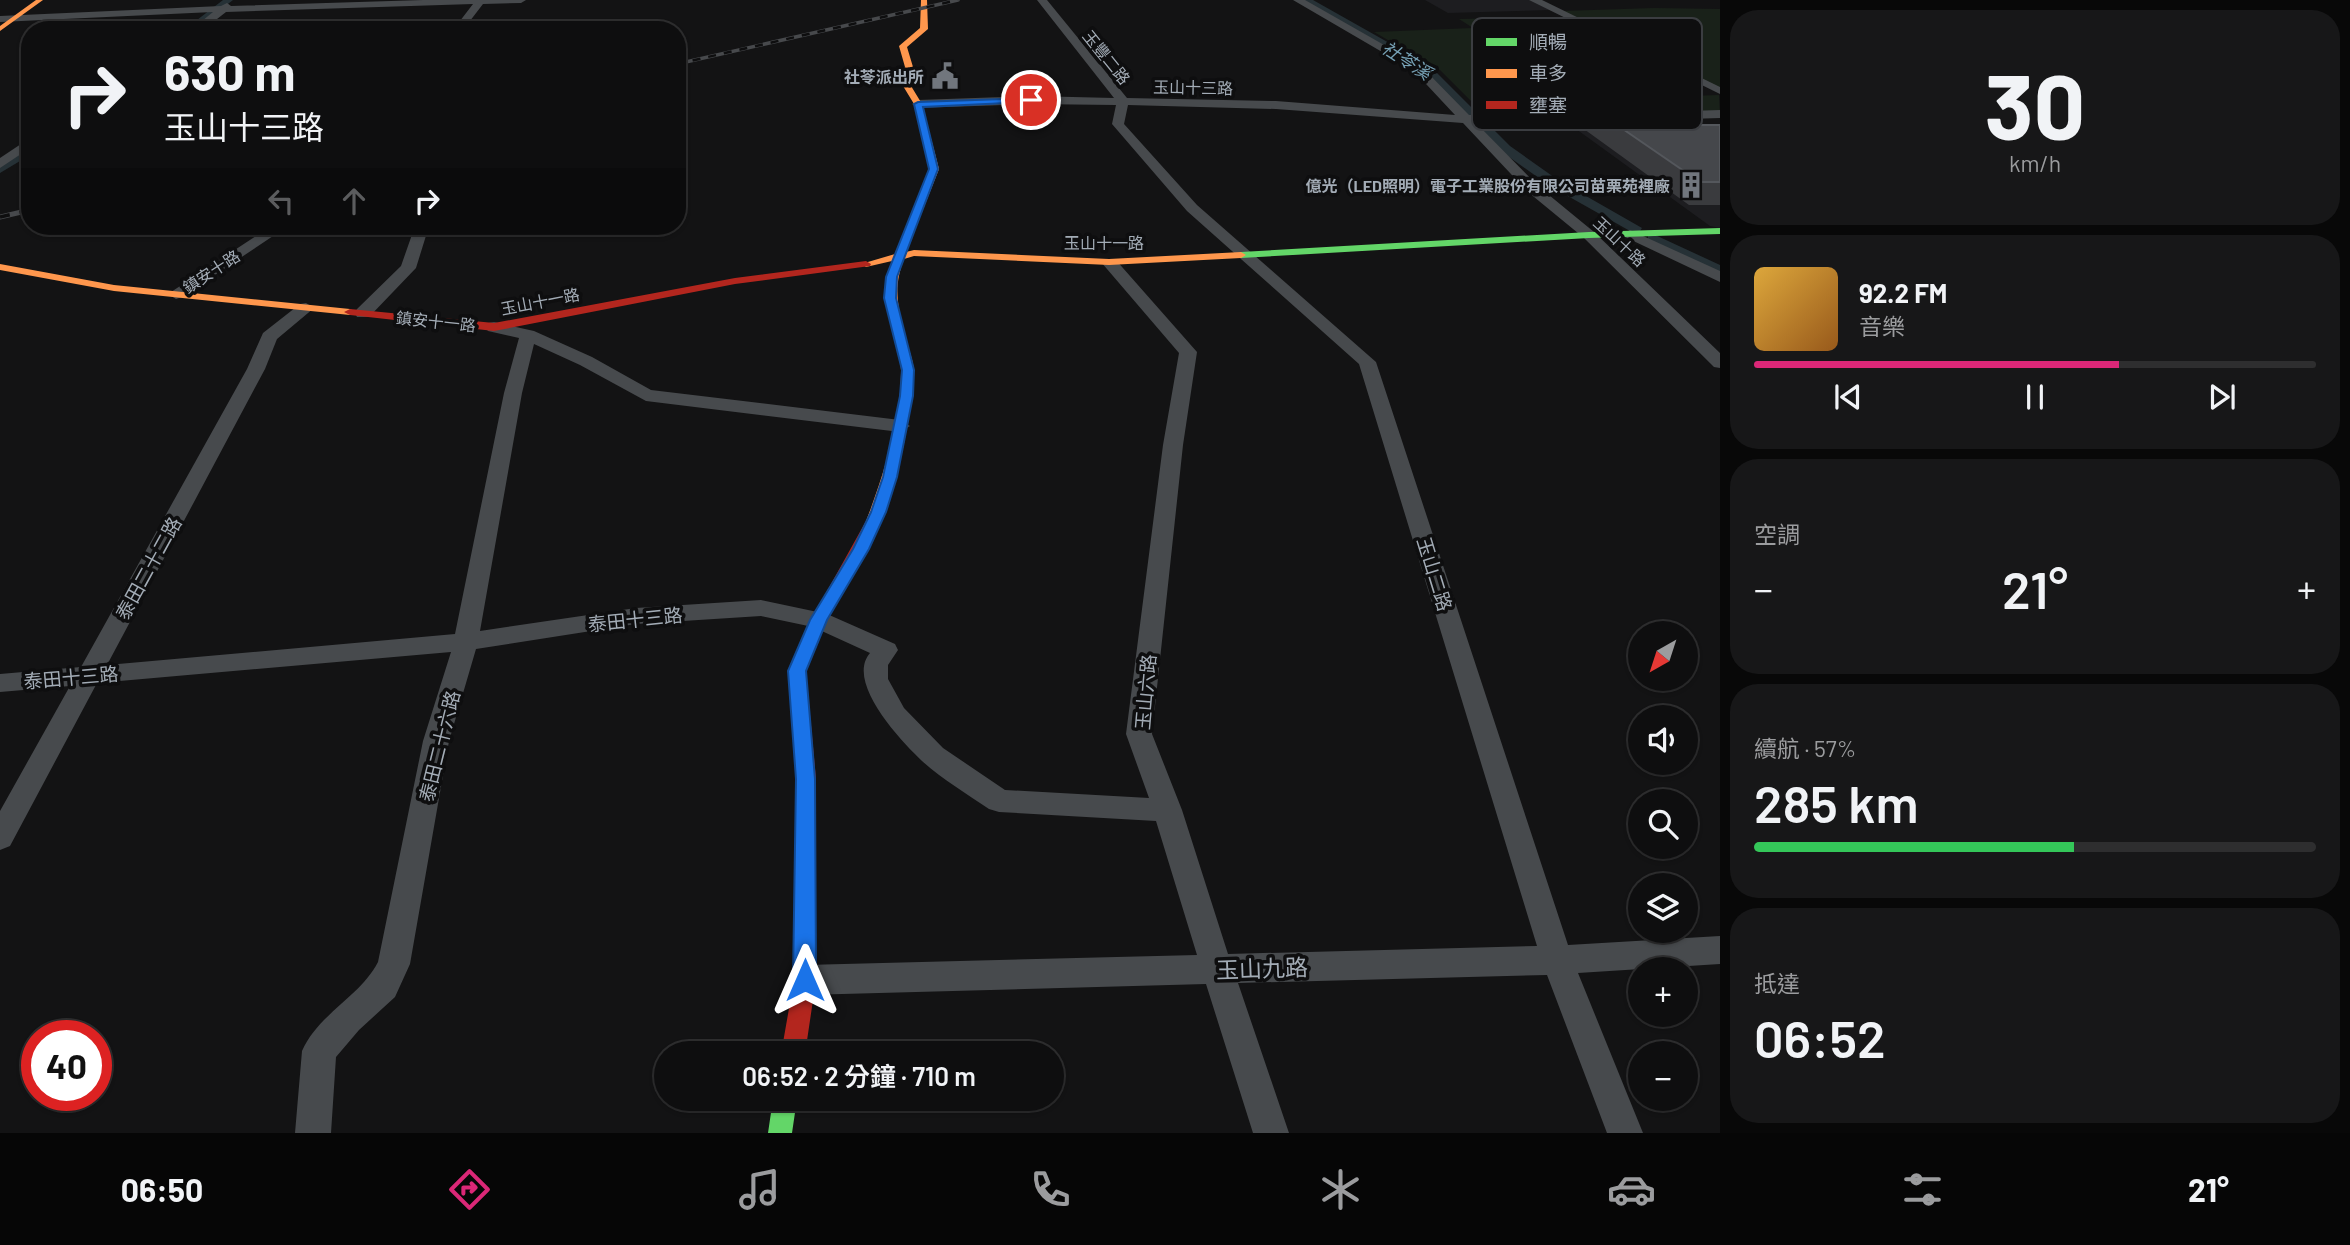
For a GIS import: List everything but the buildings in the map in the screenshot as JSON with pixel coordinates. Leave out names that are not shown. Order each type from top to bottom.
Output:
[{"type":"street","points":[[0,29],[6,19],[40,0]]},
{"type":"street","points":[[134,13],[146,0]]},
{"type":"street","points":[[196,21],[235,0]]},
{"type":"street","points":[[6,19],[219,7],[522,0]]},
{"type":"street","points":[[795,1041],[805,980],[806,779],[797,671],[819,620],[861,549],[879,512],[890,477],[900,426],[908,370],[890,298],[891,277],[934,169],[918,104],[904,81],[909,67],[903,46],[924,29],[924,0]]},
{"type":"street","name":"玉豐二路","points":[[1042,0],[1123,101]]},
{"type":"street","points":[[1298,0],[1418,68],[1472,118]]},
{"type":"street","points":[[1314,0],[1436,70],[1472,118]]},
{"type":"street","points":[[1534,0],[1571,18]]},
{"type":"street","points":[[465,21],[480,1]]},
{"type":"street","points":[[205,21],[219,7]]},
{"type":"street","points":[[1702,82],[1720,91]]},
{"type":"street","name":"玉山十三路","points":[[918,104],[1031,100],[1276,105],[1472,119]]},
{"type":"street","name":"玉山二路","points":[[1123,101],[1118,124],[1192,208],[1367,362],[1557,960],[1625,1133]]},
{"type":"street","points":[[1702,115],[1720,114]]},
{"type":"street","name":"玉山十路","points":[[1482,130],[1532,189],[1589,235],[1720,363]]},
{"type":"street","points":[[0,164],[21,149]]},
{"type":"street","points":[[0,173],[21,160]]},
{"type":"street","name":"玉山十一路","points":[[494,327],[735,281],[878,262],[898,255],[937,253],[1109,262],[1589,235],[1720,231]]},
{"type":"street","points":[[1630,234],[1720,277]]},
{"type":"street","name":"鎮安十路","points":[[176,294],[267,235]]},
{"type":"street","points":[[363,313],[408,268],[419,235]]},
{"type":"street","name":"玉山六路","points":[[1109,262],[1188,352],[1173,446],[1139,734],[1168,810],[1180,856],[1271,1133]]},
{"type":"street","name":"鎮安十一路","points":[[0,267],[114,288],[494,327],[528,335],[586,361],[646,395],[900,426]]},
{"type":"street","name":"泰田二十二路","points":[[0,838],[256,369],[268,337],[306,308]]},
{"type":"street","name":"泰田二十六路","points":[[313,1133],[319,1051],[347,1019],[383,986],[394,964],[436,741],[466,642],[513,393],[528,335]]},
{"type":"street","name":"泰田十三路","points":[[0,683],[466,642],[636,616],[761,608],[819,620],[886,650],[876,663],[875,679],[895,715],[933,755],[999,801],[1168,810]]},
{"type":"street","name":"玉山九路","points":[[805,980],[1557,960],[1720,950]]},
{"type":"street","points":[[780,1133],[783,1111]]},
{"type":"shaded area","points":[[1425,0],[1530,0],[1550,10],[1448,13]]},
{"type":"shaded area","points":[[1720,9],[1720,88],[1702,79],[1702,18],[1576,18],[1562,11]]},
{"type":"shaded area","points":[[1459,19],[1472,19],[1472,27]]},
{"type":"shaded area","points":[[1472,28],[1472,102],[1440,70],[1374,32]]},
{"type":"shaded area","points":[[1719,95],[1720,114],[1702,114],[1702,96]]},
{"type":"shaded area","points":[[1577,130],[1675,130],[1720,161],[1720,228],[1710,226]]},
{"type":"waterway","points":[[201,21],[229,0]]},
{"type":"waterway","name":"社苓溪","points":[[1307,0],[1426,68],[1472,115]]},
{"type":"waterway","name":"社苓溪","points":[[1487,130],[1506,149],[1554,183],[1635,228]]},
{"type":"waterway","points":[[0,169],[21,155]]},
{"type":"waterway","name":"社苓溪","points":[[1653,238],[1720,271]]},
{"type":"railway","points":[[686,62],[958,0]]},
{"type":"railway","points":[[0,217],[21,212]]},
{"type":"traffic: fast","points":[[1241,255],[1589,235],[1720,231]]},
{"type":"traffic: fast","points":[[780,1133],[783,1111]]},
{"type":"traffic: slow","points":[[0,29],[40,0]]},
{"type":"traffic: slow","points":[[874,521],[890,477],[906,395],[908,370],[890,297],[891,277],[934,169],[918,104],[904,81],[909,67],[903,46],[924,29],[924,0]]},
{"type":"traffic: slow","points":[[866,264],[914,253],[1109,262],[1241,255]]},
{"type":"traffic: slow","points":[[0,267],[114,288],[350,312]]},
{"type":"traffic: jam","points":[[350,312],[494,327],[735,281],[866,264]]},
{"type":"traffic: jam","points":[[795,1041],[805,980],[806,779],[797,671],[819,620],[874,521]]},
{"type":"place","name":"社苓派出所","points":[[945,76]]},
{"type":"place","name":"億光（LED照明）電子工業股份有限公司苗栗苑裡廠","points":[[1691,185]]},
{"type":"route","points":[[805,980],[806,779],[797,671],[819,620],[861,549],[879,512],[890,477],[906,396],[908,370],[890,298],[891,277],[934,169],[918,104],[1031,100]]}]
